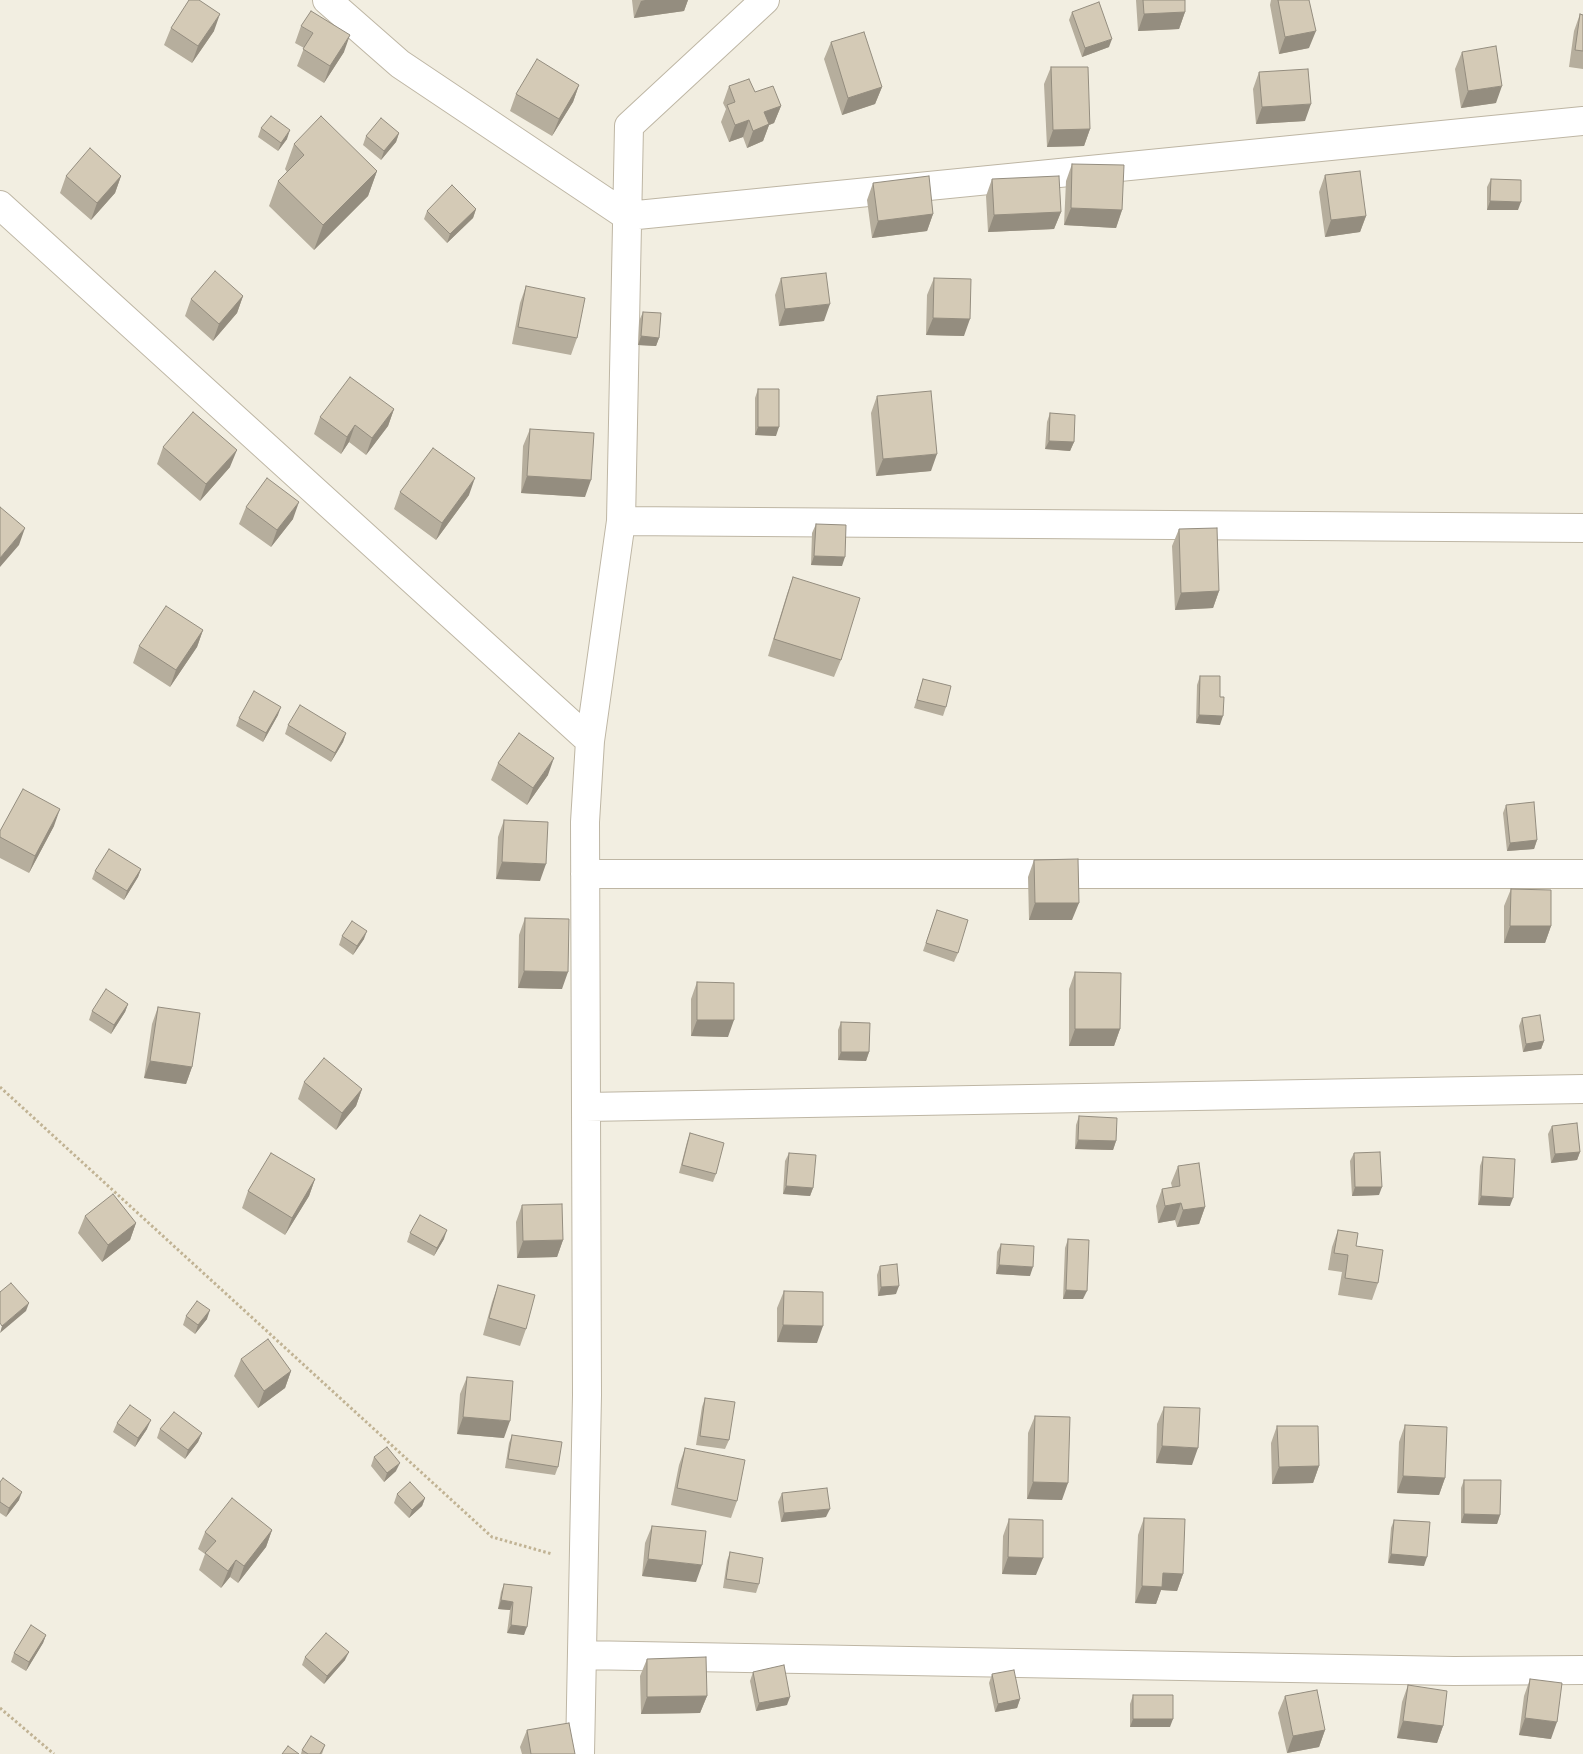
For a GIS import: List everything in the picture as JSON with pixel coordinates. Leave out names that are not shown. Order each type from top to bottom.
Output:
[{"type":"street","points":[[327,0],[400,64],[628,216],[1583,121]]},
{"type":"street","points":[[580,1754],[587,1395],[585,822],[590,741],[621,521],[629,126],[765,0]]},
{"type":"street","points":[[0,205],[590,741]]},
{"type":"street","points":[[621,521],[1583,528]]},
{"type":"street","points":[[585,874],[1583,874]]},
{"type":"street","points":[[586,1107],[1583,1088]]},
{"type":"street","points":[[582,1655],[1454,1671],[1583,1670]]},
{"type":"path","points":[[0,1087],[492,1537],[584,1564]]},
{"type":"path","points":[[0,1708],[54,1754]]},
{"type":"building","points":[[189,0],[199,0],[220,14],[198,46],[171,28]]},
{"type":"building","points":[[1143,0],[1185,0],[1185,12],[1144,14]]},
{"type":"building","points":[[1278,0],[1309,0],[1316,31],[1285,37]]},
{"type":"building","points":[[1099,2],[1112,39],[1085,48],[1072,12]]},
{"type":"building","points":[[311,11],[350,35],[330,66],[303,49],[313,33],[301,26]]},
{"type":"building","points":[[1580,14],[1583,15],[1583,51],[1575,50]]},
{"type":"building","points":[[864,32],[882,87],[848,98],[831,42]]},
{"type":"building","points":[[1496,46],[1502,86],[1468,91],[1462,52]]},
{"type":"building","points":[[537,59],[579,85],[559,119],[516,94]]},
{"type":"building","points":[[1051,67],[1088,67],[1090,129],[1053,130]]},
{"type":"building","points":[[1308,69],[1311,104],[1262,107],[1259,72]]},
{"type":"building","points":[[749,79],[755,92],[773,86],[781,106],[764,112],[769,124],[753,131],[749,120],[735,125],[727,105],[735,102],[729,86]]},
{"type":"building","points":[[271,116],[290,130],[281,143],[261,128]]},
{"type":"building","points":[[321,116],[377,171],[323,225],[278,181],[304,155],[294,144]]},
{"type":"building","points":[[381,118],[399,133],[384,151],[366,136]]},
{"type":"building","points":[[90,148],[121,176],[97,203],[66,176]]},
{"type":"building","points":[[1072,164],[1124,165],[1122,210],[1071,208]]},
{"type":"building","points":[[1360,171],[1366,216],[1331,220],[1325,175]]},
{"type":"building","points":[[929,176],[933,214],[878,221],[873,183]]},
{"type":"building","points":[[1059,176],[1061,212],[994,215],[992,179]]},
{"type":"building","points":[[1491,179],[1521,180],[1521,202],[1490,201]]},
{"type":"building","points":[[452,185],[476,209],[450,234],[427,211]]},
{"type":"building","points":[[215,271],[243,296],[219,324],[191,299]]},
{"type":"building","points":[[826,273],[830,304],[785,309],[781,278]]},
{"type":"building","points":[[934,278],[971,279],[970,319],[933,318]]},
{"type":"building","points":[[526,286],[585,298],[577,338],[518,327]]},
{"type":"building","points":[[643,312],[661,313],[659,338],[641,336]]},
{"type":"building","points":[[350,377],[394,409],[372,438],[355,425],[347,437],[320,417]]},
{"type":"building","points":[[758,389],[779,389],[779,427],[758,427]]},
{"type":"building","points":[[931,391],[937,454],[883,459],[877,396]]},
{"type":"building","points":[[193,412],[237,450],[206,484],[163,447]]},
{"type":"building","points":[[1050,413],[1075,415],[1074,442],[1049,441]]},
{"type":"building","points":[[530,429],[594,433],[591,480],[527,476]]},
{"type":"building","points":[[433,448],[475,478],[442,523],[400,492]]},
{"type":"building","points":[[267,478],[299,502],[277,530],[246,507]]},
{"type":"building","points":[[0,507],[25,528],[0,558]]},
{"type":"building","points":[[816,524],[846,525],[845,557],[814,556]]},
{"type":"building","points":[[1217,528],[1219,591],[1181,593],[1179,529]]},
{"type":"building","points":[[793,577],[860,598],[841,660],[774,639]]},
{"type":"building","points":[[166,606],[203,630],[176,670],[139,646]]},
{"type":"building","points":[[1200,676],[1220,676],[1220,697],[1224,697],[1223,716],[1199,715]]},
{"type":"building","points":[[923,679],[951,686],[946,707],[917,700]]},
{"type":"building","points":[[254,691],[281,707],[266,733],[239,718]]},
{"type":"building","points":[[300,705],[346,733],[335,753],[288,725]]},
{"type":"building","points":[[519,733],[554,758],[533,788],[498,763]]},
{"type":"building","points":[[23,789],[60,809],[35,856],[0,837],[0,831]]},
{"type":"building","points":[[1534,802],[1537,840],[1510,843],[1506,805]]},
{"type":"building","points":[[504,820],[548,822],[546,864],[502,862]]},
{"type":"building","points":[[109,849],[141,869],[127,891],[95,871]]},
{"type":"building","points":[[1078,859],[1079,903],[1035,903],[1034,860]]},
{"type":"building","points":[[1511,889],[1551,890],[1551,926],[1510,926]]},
{"type":"building","points":[[937,910],[968,920],[958,953],[926,943]]},
{"type":"building","points":[[525,918],[569,919],[568,972],[524,971]]},
{"type":"building","points":[[352,921],[367,931],[357,946],[342,936]]},
{"type":"building","points":[[1075,972],[1121,973],[1120,1029],[1075,1029]]},
{"type":"building","points":[[697,982],[734,983],[734,1020],[697,1020]]},
{"type":"building","points":[[106,989],[128,1004],[114,1025],[92,1011]]},
{"type":"building","points":[[158,1007],[200,1013],[192,1067],[150,1061]]},
{"type":"building","points":[[1540,1015],[1544,1041],[1526,1044],[1522,1018]]},
{"type":"building","points":[[841,1022],[870,1023],[869,1052],[841,1052]]},
{"type":"building","points":[[324,1058],[362,1089],[342,1113],[304,1082]]},
{"type":"building","points":[[1079,1116],[1117,1118],[1116,1141],[1078,1140]]},
{"type":"building","points":[[1577,1123],[1580,1152],[1555,1154],[1552,1126]]},
{"type":"building","points":[[690,1133],[724,1143],[716,1174],[682,1165]]},
{"type":"building","points":[[1380,1152],[1382,1187],[1355,1187],[1354,1153]]},
{"type":"building","points":[[271,1153],[315,1179],[292,1218],[248,1191]]},
{"type":"building","points":[[789,1153],[816,1155],[813,1188],[786,1186]]},
{"type":"building","points":[[1483,1157],[1515,1159],[1513,1198],[1481,1196]]},
{"type":"building","points":[[1199,1163],[1205,1207],[1183,1210],[1181,1203],[1165,1206],[1162,1189],[1180,1186],[1178,1166]]},
{"type":"building","points":[[113,1194],[136,1223],[108,1245],[85,1216]]},
{"type":"building","points":[[562,1204],[563,1240],[523,1241],[522,1205]]},
{"type":"building","points":[[420,1215],[447,1230],[437,1248],[410,1233]]},
{"type":"building","points":[[1338,1230],[1358,1233],[1356,1246],[1383,1250],[1378,1283],[1345,1278],[1348,1255],[1334,1253]]},
{"type":"building","points":[[1068,1239],[1089,1240],[1087,1291],[1066,1290]]},
{"type":"building","points":[[1001,1244],[1034,1246],[1033,1267],[999,1265]]},
{"type":"building","points":[[897,1264],[899,1286],[881,1287],[880,1266]]},
{"type":"building","points":[[11,1283],[29,1303],[2,1326],[0,1323],[0,1292]]},
{"type":"building","points":[[498,1285],[535,1295],[526,1329],[489,1318]]},
{"type":"building","points":[[784,1291],[823,1292],[823,1326],[783,1325]]},
{"type":"building","points":[[197,1301],[210,1310],[198,1325],[186,1316]]},
{"type":"building","points":[[268,1339],[291,1371],[264,1391],[241,1359]]},
{"type":"building","points":[[467,1377],[513,1381],[510,1421],[463,1417]]},
{"type":"building","points":[[705,1398],[735,1402],[729,1440],[700,1436]]},
{"type":"building","points":[[130,1405],[151,1420],[138,1438],[117,1423]]},
{"type":"building","points":[[1164,1407],[1200,1408],[1198,1448],[1162,1446]]},
{"type":"building","points":[[174,1412],[202,1433],[188,1450],[160,1429]]},
{"type":"building","points":[[1035,1416],[1070,1417],[1068,1483],[1033,1482]]},
{"type":"building","points":[[1405,1425],[1447,1427],[1445,1478],[1403,1476]]},
{"type":"building","points":[[1277,1426],[1318,1426],[1319,1466],[1279,1467]]},
{"type":"building","points":[[512,1435],[562,1442],[558,1467],[508,1459]]},
{"type":"building","points":[[387,1447],[400,1463],[387,1473],[374,1457]]},
{"type":"building","points":[[685,1448],[745,1460],[737,1501],[677,1488]]},
{"type":"building","points":[[3,1478],[22,1492],[9,1508],[0,1502],[0,1482]]},
{"type":"building","points":[[1464,1480],[1501,1480],[1500,1515],[1464,1514]]},
{"type":"building","points":[[410,1482],[425,1498],[412,1510],[397,1494]]},
{"type":"building","points":[[827,1488],[830,1509],[784,1513],[782,1493]]},
{"type":"building","points":[[232,1498],[272,1530],[244,1566],[236,1560],[228,1571],[205,1553],[216,1541],[205,1532]]},
{"type":"building","points":[[1144,1518],[1185,1519],[1183,1574],[1163,1573],[1162,1587],[1142,1586]]},
{"type":"building","points":[[1009,1519],[1043,1520],[1043,1558],[1008,1557]]},
{"type":"building","points":[[1394,1520],[1430,1522],[1427,1557],[1391,1554]]},
{"type":"building","points":[[652,1526],[706,1531],[702,1565],[648,1559]]},
{"type":"building","points":[[730,1552],[763,1558],[759,1584],[726,1579]]},
{"type":"building","points":[[504,1584],[532,1587],[527,1627],[511,1625],[513,1602],[501,1600]]},
{"type":"building","points":[[31,1625],[46,1635],[29,1662],[14,1653]]},
{"type":"building","points":[[326,1633],[349,1652],[327,1676],[305,1657]]},
{"type":"building","points":[[706,1657],[707,1696],[647,1697],[647,1659]]},
{"type":"building","points":[[784,1665],[790,1697],[759,1703],[753,1672]]},
{"type":"building","points":[[1014,1670],[1020,1699],[998,1704],[992,1674]]},
{"type":"building","points":[[1530,1679],[1562,1683],[1557,1722],[1525,1718]]},
{"type":"building","points":[[1408,1685],[1447,1691],[1443,1726],[1403,1721]]},
{"type":"building","points":[[1317,1690],[1325,1730],[1293,1736],[1285,1696]]},
{"type":"building","points":[[1133,1695],[1173,1695],[1173,1719],[1133,1719]]},
{"type":"building","points":[[569,1723],[575,1754],[531,1754],[527,1730]]},
{"type":"building","points":[[311,1736],[325,1745],[320,1754],[308,1754],[302,1750]]},
{"type":"building","points":[[288,1746],[299,1754],[282,1754]]}]
